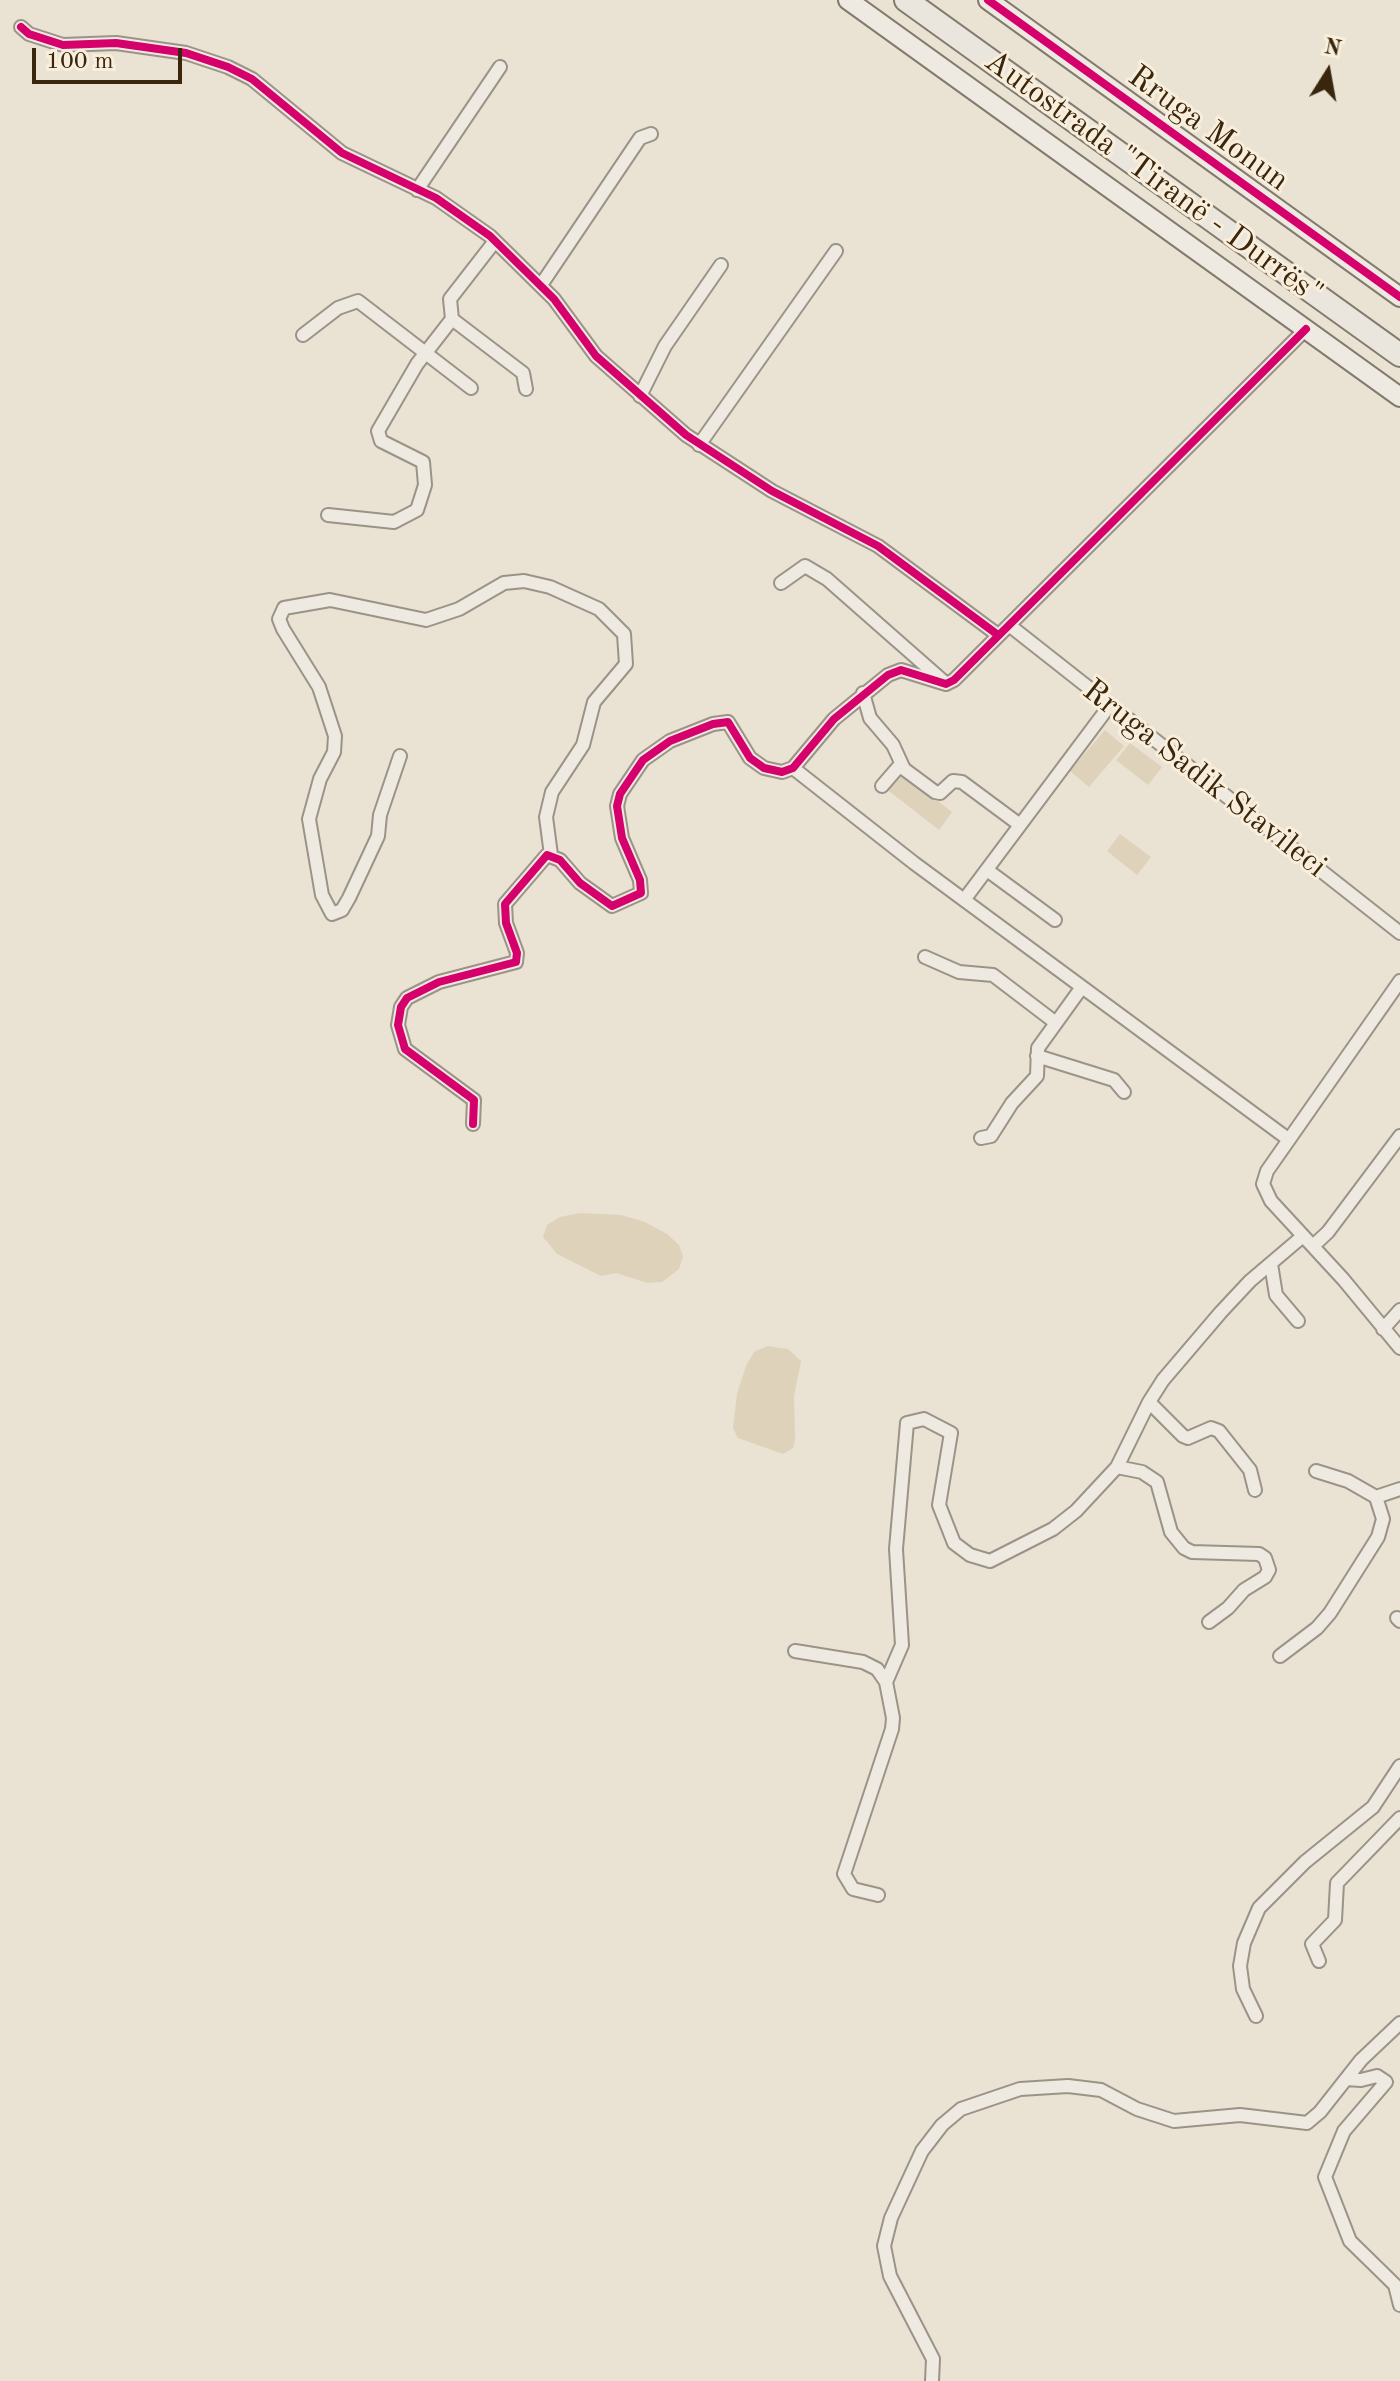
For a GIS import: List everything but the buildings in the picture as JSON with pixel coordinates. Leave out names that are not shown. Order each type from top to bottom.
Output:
[{"type":"highway","name":"Autostrada \"Tiranë - Durrës\"","points":[[906,0],[1400,355]]},
{"type":"highway","name":"Autostrada \"Tiranë - Durrës\"","points":[[930,0],[1400,338]]},
{"type":"main road","points":[[848,0],[1400,397]]},
{"type":"main road","name":"Rruga Monun","points":[[988,0],[1400,297]]},
{"type":"street","points":[[21,27],[29,34],[56,43],[154,48],[228,67],[275,96],[342,153],[458,211],[495,241],[541,285],[596,356],[699,445],[772,491],[878,546],[998,635]]},
{"type":"street","points":[[417,190],[500,67]]},
{"type":"street","points":[[541,285],[640,138],[651,134]]},
{"type":"street","points":[[328,515],[394,522],[417,510],[425,485],[423,462],[377,437],[386,415],[452,319],[450,299],[495,241]]},
{"type":"street","points":[[699,445],[836,251]]},
{"type":"street","points":[[640,396],[665,346],[721,265]]},
{"type":"street","points":[[303,335],[328,314],[358,301],[373,309],[425,355],[471,388]]},
{"type":"street","points":[[452,319],[523,373],[526,389]]},
{"type":"street","points":[[946,684],[1306,329]]},
{"type":"street","points":[[781,583],[805,566],[827,579],[946,684]]},
{"type":"street","points":[[400,756],[380,815],[378,836],[342,910],[332,914],[322,895],[309,819],[320,779],[334,752],[335,736],[319,687],[279,619],[284,608],[330,600],[426,620],[459,609],[504,583],[524,581],[564,592],[599,609],[624,634],[626,664],[594,702],[583,745],[552,792],[546,817],[551,855],[596,897],[618,906],[641,893],[641,887],[622,838],[617,806],[630,776],[650,753],[670,741],[713,724],[728,722],[756,763],[774,771],[793,768],[834,719],[888,675],[901,670],[946,684]]},
{"type":"street","name":"Rruga Sadik Stavileci","points":[[1009,625],[1400,933]]},
{"type":"street","points":[[863,693],[870,718],[893,745],[901,764],[935,792],[940,793],[953,781],[962,782],[1020,825]]},
{"type":"street","points":[[964,900],[1110,705]]},
{"type":"street","points":[[882,786],[901,764]]},
{"type":"street","points":[[793,768],[964,900],[1288,1139]]},
{"type":"street","points":[[473,1124],[474,1100],[462,1088],[405,1049],[398,1015],[407,998],[426,988],[516,962],[517,953],[506,923],[505,904],[542,858],[551,855]]},
{"type":"street","points":[[987,870],[1055,920]]},
{"type":"street","points":[[925,957],[959,972],[993,975],[1056,1023]]},
{"type":"street","points":[[1400,981],[1288,1139],[1267,1171],[1263,1184],[1271,1201],[1400,1348]]},
{"type":"street","points":[[981,1138],[991,1136],[1012,1103],[1037,1076],[1038,1048],[1082,987]]},
{"type":"street","points":[[1037,1056],[1114,1080],[1124,1092]]},
{"type":"street","points":[[1313,1246],[1328,1232],[1400,1136]]},
{"type":"street","points":[[886,1682],[902,1645],[896,1549],[907,1423],[924,1419],[951,1433],[939,1505],[954,1543],[981,1560],[998,1559],[1060,1523],[1117,1467],[1163,1380],[1250,1281],[1303,1236]]},
{"type":"street","points":[[1271,1264],[1276,1295],[1298,1321]]},
{"type":"street","points":[[1383,1329],[1400,1310]]},
{"type":"street","points":[[1149,1402],[1183,1436],[1188,1438],[1211,1428],[1219,1431],[1250,1470],[1255,1490]]},
{"type":"street","points":[[1117,1467],[1142,1472],[1157,1482],[1171,1532],[1184,1548],[1192,1552],[1259,1554],[1265,1558],[1269,1570],[1265,1577],[1244,1590],[1228,1608],[1209,1622]]},
{"type":"street","points":[[1280,1656],[1317,1628],[1330,1613],[1378,1537],[1383,1519],[1376,1497],[1348,1481],[1316,1471]]},
{"type":"street","points":[[1376,1497],[1400,1489]]},
{"type":"street","points":[[795,1651],[863,1662],[874,1666],[886,1682],[892,1729],[844,1874],[853,1889],[878,1895]]},
{"type":"street","points":[[1256,2016],[1243,1989],[1240,1966],[1244,1943],[1259,1908],[1305,1862],[1373,1807],[1400,1766]]},
{"type":"street","points":[[1319,1961],[1312,1944],[1335,1920],[1337,1883],[1400,1818]]},
{"type":"street","points":[[932,2381],[933,2359],[890,2276],[884,2246],[891,2218],[922,2151],[942,2125],[961,2109],[1020,2089],[1068,2086],[1101,2090],[1137,2109],[1174,2121],[1240,2115],[1299,2123],[1312,2119],[1400,2023]]},
{"type":"street","points":[[1346,2079],[1361,2080],[1377,2076],[1386,2082],[1344,2131],[1325,2177],[1350,2241],[1395,2285],[1400,2305]]},
{"type":"shaded area","points":[[1105,730],[1124,746],[1089,787],[1070,771]]},
{"type":"shaded area","points":[[1130,743],[1162,767],[1148,785],[1116,760]]},
{"type":"shaded area","points":[[898,770],[952,812],[939,830],[885,788]]},
{"type":"shaded area","points":[[1120,834],[1151,857],[1137,875],[1107,851]]},
{"type":"shaded area","points":[[580,1213],[621,1215],[645,1222],[667,1234],[679,1245],[683,1256],[679,1269],[662,1282],[648,1283],[616,1273],[601,1276],[557,1254],[543,1237],[547,1225],[560,1217]]},
{"type":"shaded area","points":[[767,1346],[788,1349],[801,1361],[794,1396],[795,1439],[793,1448],[783,1454],[738,1438],[733,1428],[737,1394],[746,1366],[754,1352]]},
{"type":"cycle path","points":[[988,0],[1400,297]]},
{"type":"cycle path","points":[[21,27],[29,34],[63,45],[116,43],[186,53],[252,79],[342,153],[436,198],[490,236],[554,299],[596,356],[686,435],[772,491],[878,546],[998,635]]},
{"type":"cycle path","points":[[473,1124],[474,1100],[405,1049],[398,1025],[401,1007],[407,998],[439,982],[516,962],[517,953],[506,923],[505,904],[547,855],[560,860],[580,883],[612,906],[641,893],[640,880],[622,838],[617,806],[620,794],[643,760],[670,741],[713,724],[728,722],[750,758],[764,768],[782,772],[793,768],[834,719],[888,675],[901,670],[946,684],[954,680],[1306,329]]}]
